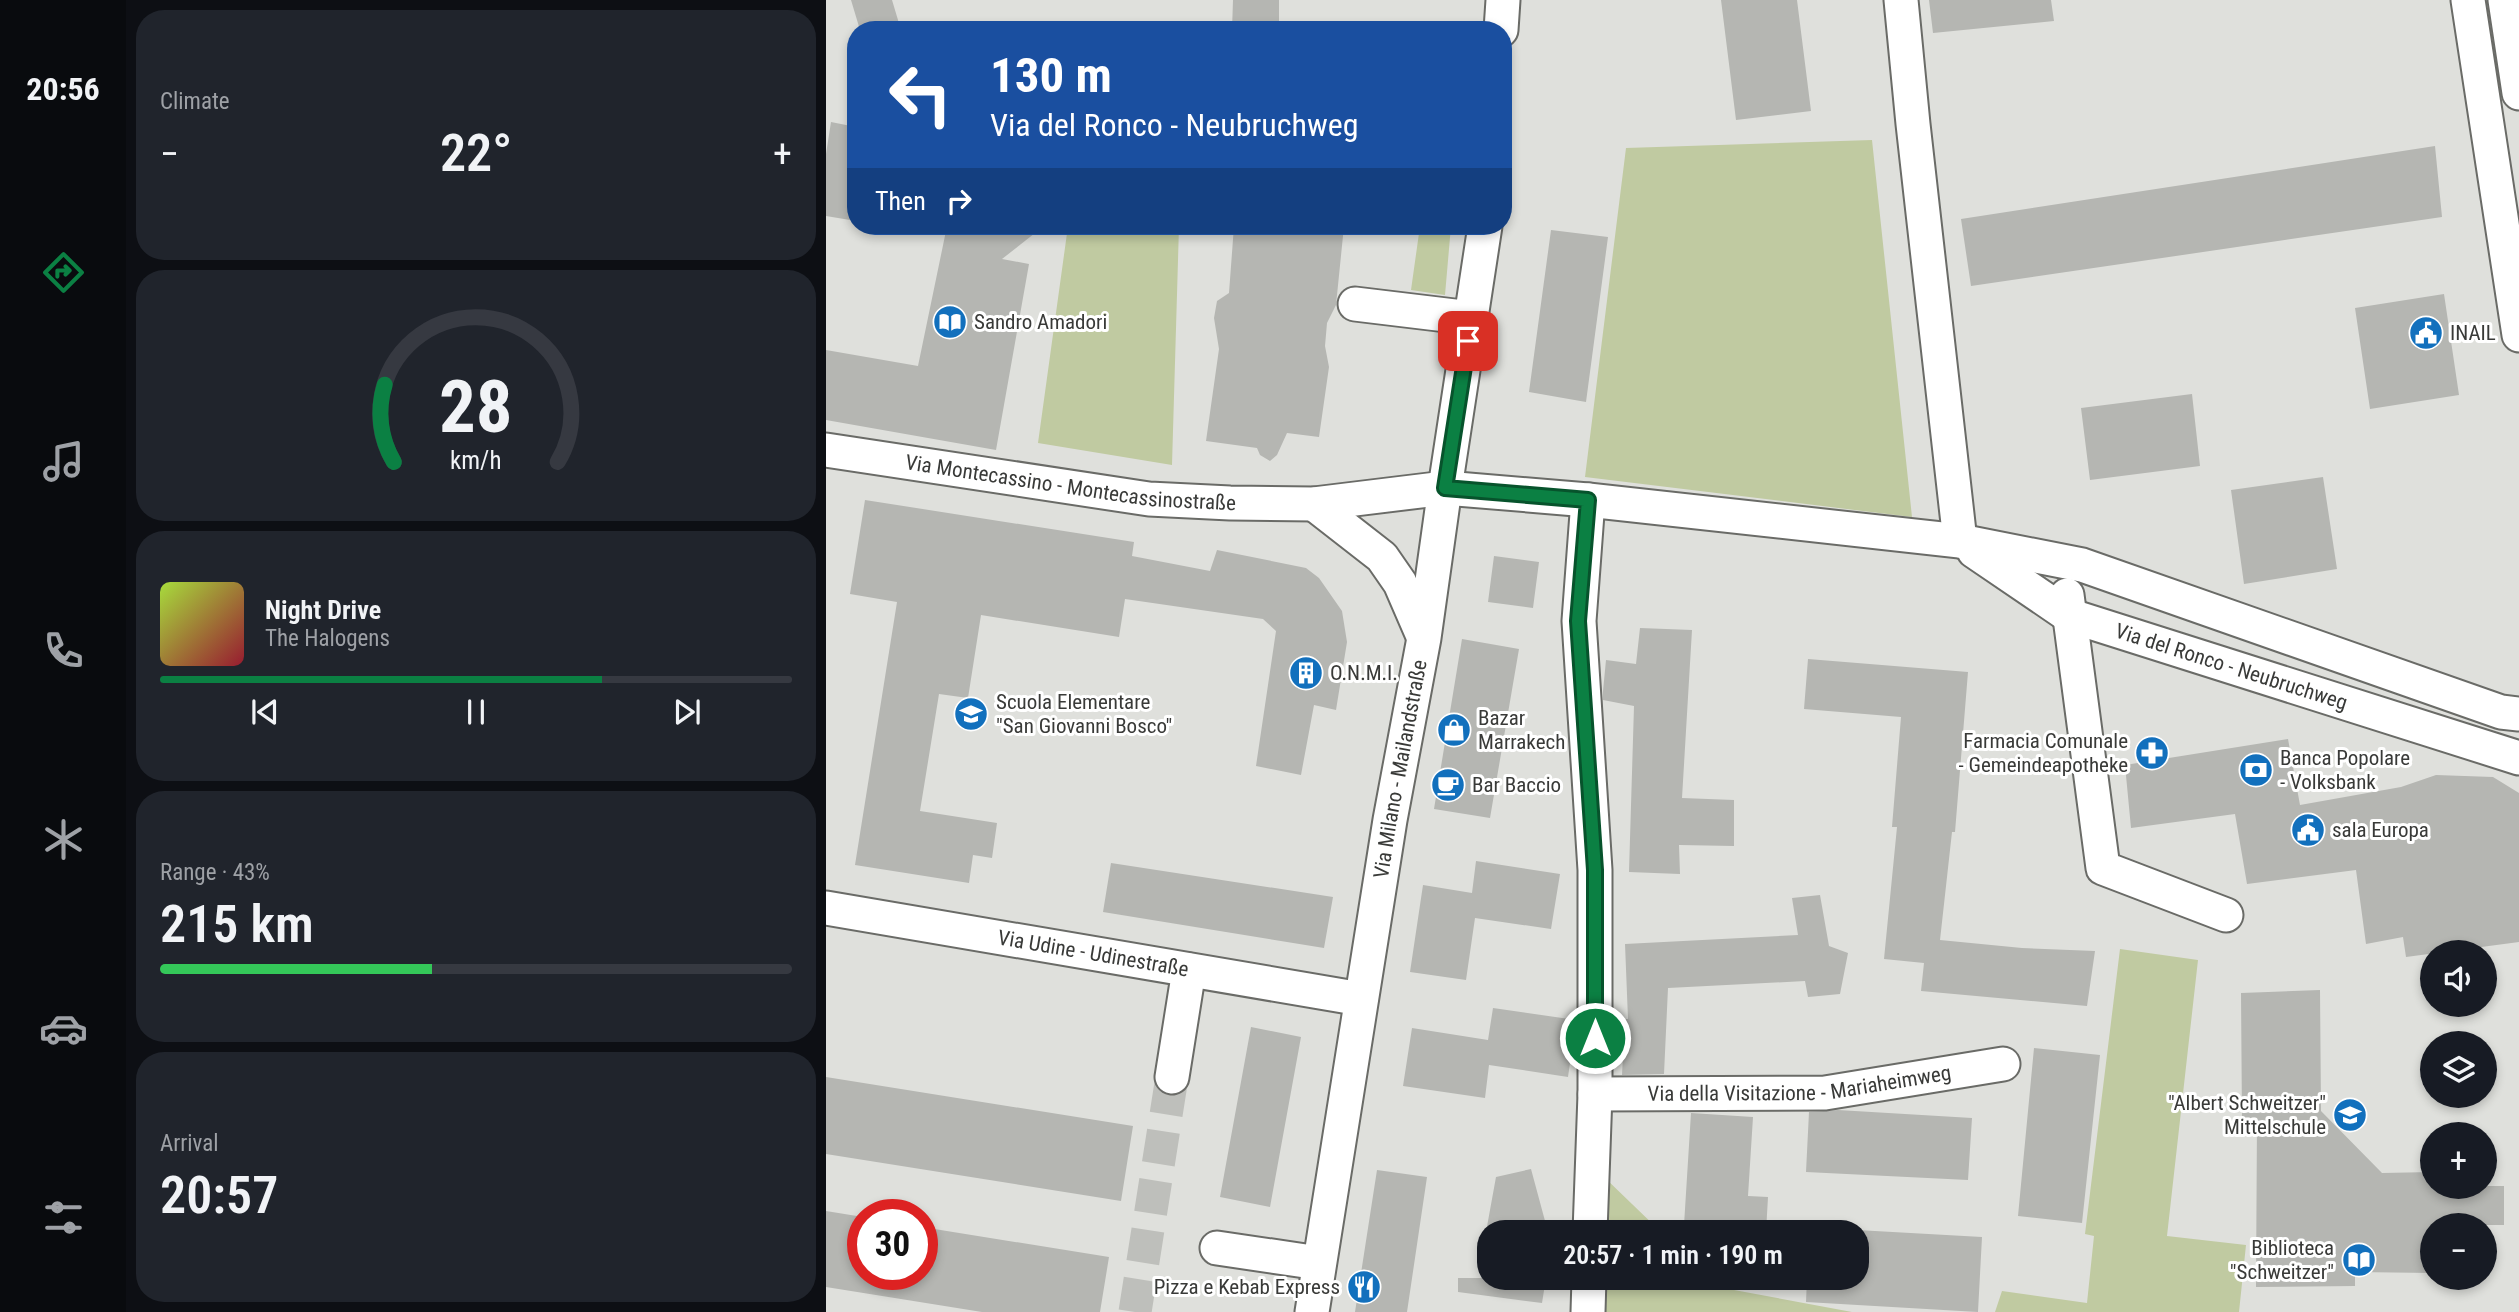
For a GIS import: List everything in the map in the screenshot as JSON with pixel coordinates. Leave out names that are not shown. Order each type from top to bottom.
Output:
[{"type":"street","points":[[1502,21],[1503,0]]},
{"type":"street","points":[[1901,0],[1960,541]]},
{"type":"street","points":[[2469,0],[2519,335]]},
{"type":"street","points":[[2505,0],[2519,93]]},
{"type":"street","name":"Via Milano - Mailandstraße","points":[[1312,1312],[1390,820],[1424,638],[1484,235]]},
{"type":"street","points":[[1355,304],[1471,318]]},
{"type":"street","name":"Via Montecassino - Montecassinostraße","points":[[826,450],[1149,499],[1314,503],[1445,488]]},
{"type":"street","name":"Via del Ronco - Neubruchweg","points":[[1445,488],[1588,500],[1960,541],[2081,565],[2501,712],[2519,714]]},
{"type":"street","points":[[1588,500],[1578,621],[1595,870],[1595,1094],[1590,1220]]},
{"type":"street","points":[[1314,503],[1382,557],[1401,583],[1424,638]]},
{"type":"street","name":"Via del Ronco - Neubruchweg","points":[[1960,541],[2078,618],[2519,758]]},
{"type":"street","points":[[2053,560],[2078,618],[2103,868],[2226,915]]},
{"type":"street","points":[[2078,618],[2094,601],[2132,584]]},
{"type":"street","name":"Via Udine - Udinestraße","points":[[826,908],[1361,999]]},
{"type":"street","points":[[1172,1077],[1189,970]]},
{"type":"street","name":"Via della Visitazione - Mariaheimweg","points":[[1595,1094],[1825,1093],[2003,1064]]},
{"type":"street","points":[[1217,1248],[1319,1263]]},
{"type":"street","points":[[1588,1312],[1589,1290]]},
{"type":"green space","points":[[1872,140],[1912,517],[1585,477],[1626,148]]},
{"type":"green space","points":[[1067,235],[1179,235],[1172,465],[1038,443]]},
{"type":"green space","points":[[1419,235],[1450,235],[1445,295],[1411,290]]},
{"type":"green space","points":[[2120,949],[2198,960],[2167,1236],[2246,1245],[2239,1312],[1995,1312],[2002,1291],[2087,1303],[2094,1236],[2085,1234]]},
{"type":"green space","points":[[1603,1176],[1649,1220],[1601,1220]]},
{"type":"green space","points":[[1598,1290],[1734,1290],[1852,1312],[1597,1312]]},
{"type":"building","points":[[851,0],[892,0],[898,21],[857,21]]},
{"type":"building","points":[[1233,0],[1279,0],[1279,21],[1232,21]]},
{"type":"building","points":[[1721,0],[1797,0],[1811,111],[1736,120]]},
{"type":"building","points":[[1929,0],[2051,0],[2054,21],[1933,33]]},
{"type":"building","points":[[831,122],[847,125],[847,220],[826,216],[826,154]]},
{"type":"building","points":[[2435,146],[2442,217],[1971,286],[1961,219]]},
{"type":"building","points":[[1551,230],[1608,237],[1586,402],[1529,392]]},
{"type":"building","points":[[945,235],[1033,235],[1002,259],[1029,264],[996,450],[826,420],[826,350],[918,366]]},
{"type":"building","points":[[1233,235],[1343,235],[1336,305],[1327,323],[1325,346],[1329,367],[1319,437],[1287,433],[1277,455],[1270,461],[1260,455],[1257,448],[1206,441],[1219,349],[1214,318],[1217,301],[1229,293]]},
{"type":"building","points":[[2444,294],[2459,395],[2370,409],[2355,308]]},
{"type":"building","points":[[2192,394],[2200,466],[2090,480],[2081,408]]},
{"type":"building","points":[[2323,477],[2337,569],[2244,584],[2231,490]]},
{"type":"building","points":[[865,500],[1134,542],[1132,556],[1210,571],[1217,550],[1306,568],[1319,578],[1342,611],[1347,642],[1336,710],[1314,705],[1301,775],[1256,766],[1276,631],[1263,619],[1125,599],[1119,637],[981,615],[968,698],[939,694],[920,811],[997,823],[992,858],[973,855],[969,883],[855,865],[897,602],[850,594]]},
{"type":"building","points":[[1494,556],[1539,562],[1533,608],[1488,602]]},
{"type":"building","points":[[1640,628],[1692,630],[1682,798],[1734,800],[1734,846],[1679,845],[1680,874],[1629,872],[1634,706],[1603,700],[1603,691],[1606,660],[1636,664]]},
{"type":"building","points":[[1462,639],[1519,649],[1490,818],[1434,809]]},
{"type":"building","points":[[1808,659],[1968,672],[1955,832],[1952,832],[1940,940],[2022,948],[2095,951],[2087,1006],[1921,991],[1924,963],[1884,959],[1897,827],[1892,827],[1901,717],[1804,709]]},
{"type":"building","points":[[2288,739],[2300,805],[2401,787],[2436,775],[2493,777],[2519,793],[2519,942],[2497,945],[2497,940],[2420,940],[2420,955],[2406,957],[2403,937],[2366,944],[2356,870],[2247,884],[2235,814],[2131,828],[2125,765]]},
{"type":"building","points":[[1476,861],[1560,874],[1551,929],[1475,918],[1466,980],[1410,972],[1423,885],[1472,893]]},
{"type":"building","points":[[1111,863],[1333,897],[1324,948],[1103,912]]},
{"type":"building","points":[[1820,895],[1829,946],[1848,953],[1840,994],[1808,997],[1805,981],[1668,988],[1664,1074],[1622,1075],[1625,1019],[1628,1019],[1625,944],[1798,935],[1792,898]]},
{"type":"building","points":[[2320,990],[2321,1111],[2382,1173],[2420,1172],[2420,1199],[2497,1199],[2497,1186],[2504,1186],[2504,1225],[2497,1225],[2497,1213],[2420,1213],[2420,1273],[2355,1272],[2355,1286],[2256,1287],[2257,1120],[2242,1121],[2241,993]]},
{"type":"building","points":[[1493,1008],[1576,1020],[1568,1077],[1489,1065],[1485,1098],[1403,1086],[1412,1028],[1488,1040]]},
{"type":"building","points":[[1251,1027],[1301,1037],[1270,1207],[1220,1197]]},
{"type":"building","points":[[2034,1048],[2100,1055],[2082,1223],[2018,1216]]},
{"type":"building","points":[[826,1077],[1133,1126],[1121,1201],[826,1154]]},
{"type":"building","points":[[1838,1110],[1972,1118],[1968,1180],[1806,1172],[1809,1112]]},
{"type":"building","points":[[1691,1113],[1753,1117],[1748,1196],[1768,1197],[1767,1220],[1684,1220]]},
{"type":"building","points":[[1531,1169],[1545,1220],[1488,1220],[1496,1177]]},
{"type":"building","points":[[1377,1170],[1427,1177],[1407,1312],[1355,1312]]},
{"type":"building","points":[[826,1211],[847,1214],[847,1290],[938,1290],[938,1230],[1109,1257],[1100,1312],[982,1312],[826,1287]]},
{"type":"building","points":[[1869,1231],[1982,1237],[1978,1312],[1806,1302],[1806,1290],[1869,1290]]},
{"type":"building","points":[[1458,1278],[1477,1278],[1477,1290],[1544,1290],[1542,1303],[1458,1292]]},
{"type":"tunnel","points":[[1135,1312],[1172,1077]]},
{"type":"place","name":"Sandro Amadori","points":[[950,322]]},
{"type":"place","name":"INAIL","points":[[2426,333]]},
{"type":"place","name":"O.N.M.I.","points":[[1306,673]]},
{"type":"place","name":"Scuola Elementare \"San Giovanni Bosco\"","points":[[971,714]]},
{"type":"place","name":"Bazar Marrakech","points":[[1454,730]]},
{"type":"place","name":"Farmacia Comunale - Gemeindeapotheke","points":[[2152,753]]},
{"type":"place","name":"Banca Popolare - Volksbank","points":[[2256,770]]},
{"type":"place","name":"Bar Baccio","points":[[1448,785]]},
{"type":"place","name":"sala Europa","points":[[2308,830]]},
{"type":"place","name":"\"Albert Schweitzer\" Mittelschule","points":[[2350,1115]]},
{"type":"place","name":"Biblioteca \"Schweitzer\"","points":[[2359,1260]]},
{"type":"place","name":"Pizza e Kebab Express","points":[[1364,1287]]},
{"type":"route","points":[[1468,341],[1445,488],[1588,500],[1578,621],[1595,870],[1595,1038]]}]
